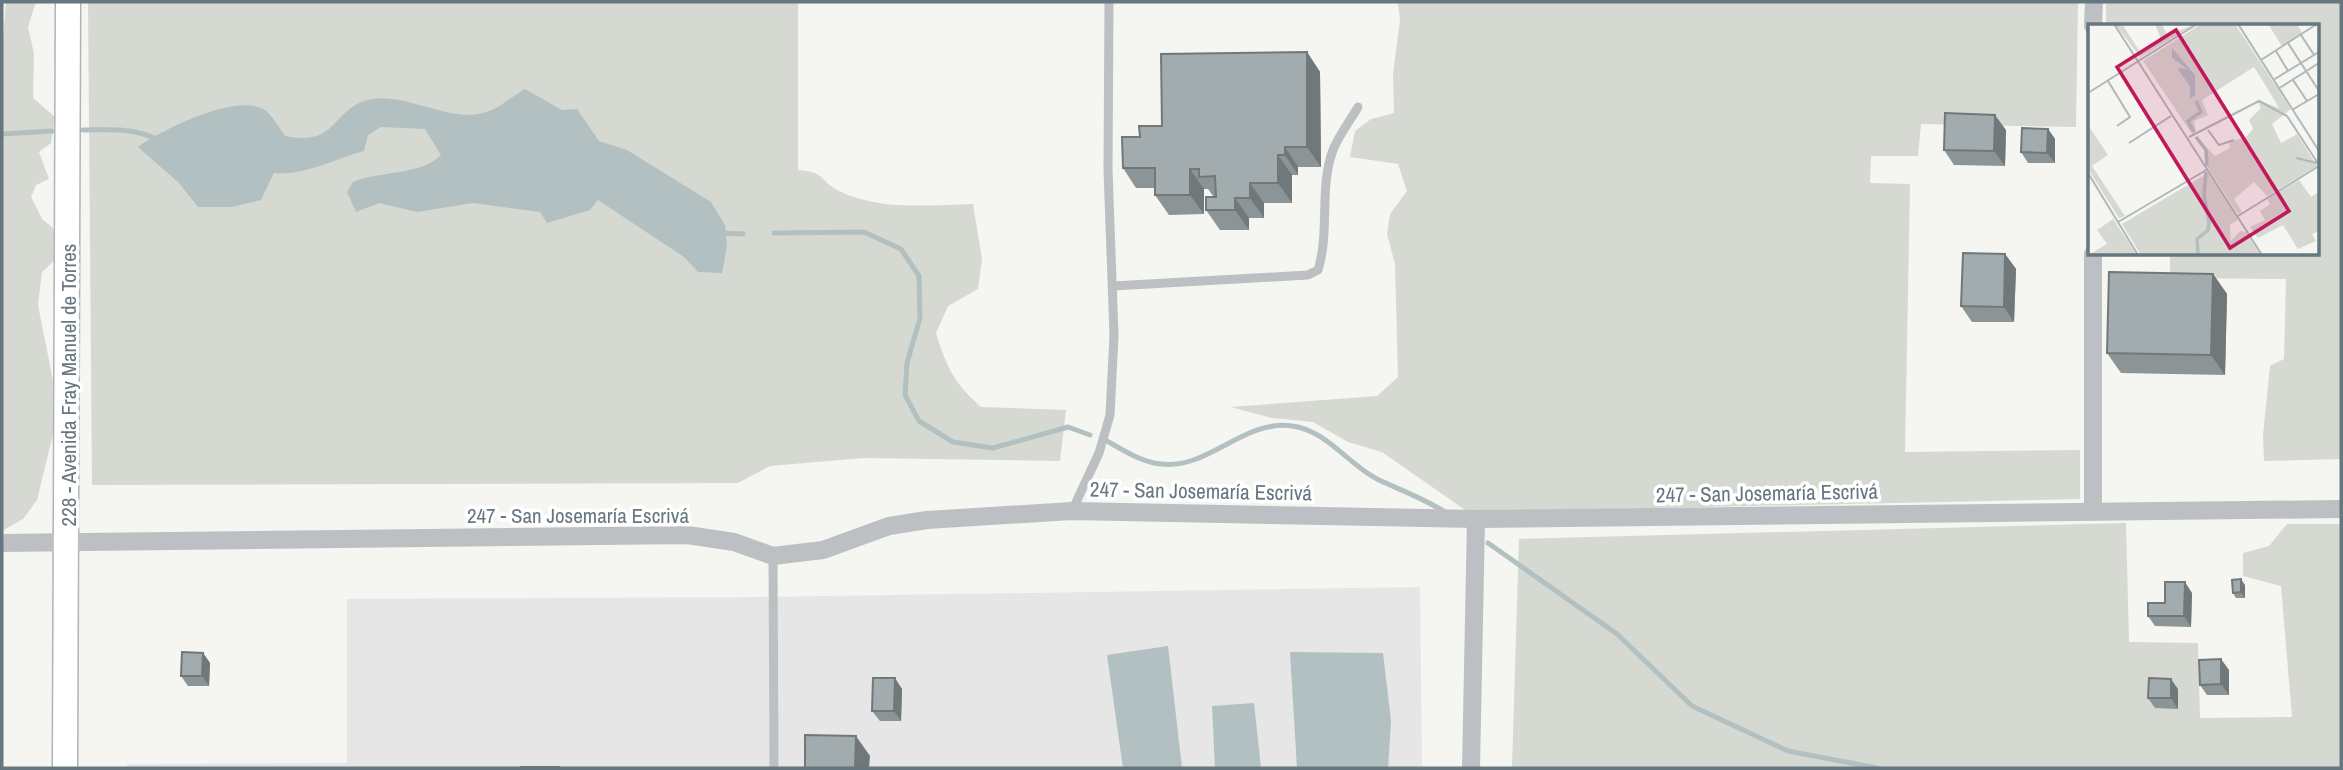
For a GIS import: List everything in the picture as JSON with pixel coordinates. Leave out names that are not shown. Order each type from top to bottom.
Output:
[{"type":"main road","name":"228 - Avenida Fray Manuel de Torres","points":[[65,768],[68,543],[68,2]]},
{"type":"street","points":[[2094,2],[2094,24]]},
{"type":"street","points":[[2093,256],[2093,511]]},
{"type":"street","name":"247 - San Josemaría Escrivá","points":[[2,543],[687,535],[734,542],[773,556],[822,550],[889,526],[927,520],[1072,511],[1476,519],[2341,509]]},
{"type":"street","points":[[1471,768],[1476,519]]},
{"type":"lane","points":[[1072,511],[1099,453],[1110,415],[1114,335],[1108,170],[1109,2]]},
{"type":"lane","points":[[1113,286],[1308,275],[1318,270],[1325,248],[1329,164],[1334,148],[1358,107]]},
{"type":"lane","points":[[773,556],[774,768]]},
{"type":"shaded area","points":[[6,2],[36,2],[28,27],[34,54],[33,98],[55,117],[51,143],[39,152],[49,179],[36,185],[31,197],[42,219],[53,228],[57,258],[42,272],[38,305],[57,401],[54,430],[37,500],[23,519],[2,531],[2,51]]},
{"type":"shaded area","points":[[88,2],[798,2],[798,170],[818,175],[839,191],[871,202],[922,206],[973,204],[982,259],[978,289],[948,306],[936,333],[940,345],[958,382],[981,407],[1066,410],[1060,461],[864,458],[770,466],[738,483],[92,485]]},
{"type":"shaded area","points":[[1398,2],[2078,2],[2076,127],[1921,124],[1918,156],[1871,156],[1870,183],[1910,184],[1905,452],[2080,450],[2080,499],[1468,512],[1382,452],[1348,442],[1313,422],[1272,418],[1231,407],[1377,396],[1398,377],[1395,264],[1387,234],[1390,214],[1407,191],[1398,164],[1350,157],[1355,131],[1371,119],[1394,113],[1393,74],[1400,20]]},
{"type":"shaded area","points":[[2106,2],[2341,2],[2341,459],[2264,461],[2263,435],[2270,366],[2284,359],[2286,279],[2170,278],[2170,256],[2318,256],[2318,24],[2106,24]]},
{"type":"shaded area","points":[[525,89],[562,110],[577,109],[599,141],[627,150],[711,202],[725,225],[727,246],[722,273],[698,272],[684,257],[598,200],[590,210],[547,223],[540,212],[473,203],[417,212],[379,203],[356,212],[347,192],[353,182],[412,170],[441,155],[425,129],[381,127],[368,135],[364,151],[296,172],[274,173],[261,200],[232,207],[198,207],[179,183],[138,147],[200,115],[237,106],[252,106],[265,110],[285,136],[303,138],[326,131],[358,103],[372,99],[399,100],[470,115],[494,109]]},
{"type":"shaded area","points":[[2126,523],[2129,642],[2198,643],[2200,718],[2292,717],[2281,586],[2243,576],[2243,553],[2269,546],[2287,524],[2341,524],[2341,768],[1512,768],[1519,539]]},
{"type":"shaded area","points":[[1420,587],[1422,768],[127,768],[127,764],[347,763],[347,599],[763,597]]},
{"type":"shaded area","points":[[1168,646],[1182,768],[1123,768],[1107,655]]},
{"type":"shaded area","points":[[1290,652],[1383,653],[1391,721],[1388,768],[1297,768]]},
{"type":"shaded area","points":[[1254,703],[1261,768],[1215,768],[1212,706]]},
{"type":"building","points":[[1307,52],[1307,147],[1285,147],[1285,155],[1278,155],[1278,183],[1250,183],[1250,198],[1235,198],[1235,210],[1206,210],[1206,197],[1216,197],[1215,176],[1199,177],[1199,169],[1190,169],[1190,195],[1155,195],[1155,168],[1123,168],[1122,137],[1140,137],[1139,126],[1162,126],[1161,54]]},
{"type":"building","points":[[1945,113],[1995,115],[1994,151],[1944,150]]},
{"type":"building","points":[[2022,128],[2048,129],[2047,153],[2021,152]]},
{"type":"building","points":[[1963,253],[2005,254],[2004,307],[1961,306]]},
{"type":"building","points":[[2109,272],[2213,274],[2211,355],[2107,353]]},
{"type":"building","points":[[2241,579],[2241,592],[2233,593],[2232,580]]},
{"type":"building","points":[[2165,582],[2185,582],[2184,616],[2148,616],[2148,603],[2165,603]]},
{"type":"building","points":[[182,652],[203,653],[202,676],[181,676]]},
{"type":"building","points":[[2221,659],[2221,684],[2200,685],[2199,660]]},
{"type":"building","points":[[873,678],[895,678],[894,711],[872,711]]},
{"type":"building","points":[[2149,678],[2171,679],[2171,698],[2148,698]]},
{"type":"building","points":[[805,735],[856,736],[855,768],[805,768]]},
{"type":"building","points":[[559,767],[559,768],[521,768]]},
{"type":"waterway","points":[[83,130],[130,131],[158,140]]},
{"type":"waterway","points":[[2,134],[52,131]]},
{"type":"waterway","points":[[774,233],[864,232],[901,249],[919,276],[920,318],[907,363],[905,395],[919,421],[953,442],[993,448],[1068,427],[1090,435]]},
{"type":"waterway","points":[[720,233],[743,234]]},
{"type":"waterway","points":[[1107,441],[1146,461],[1178,464],[1195,460],[1258,430],[1292,426],[1316,434],[1367,473],[1445,512]]},
{"type":"waterway","points":[[1488,543],[1617,634],[1692,706],[1788,751],[1877,768]]}]
